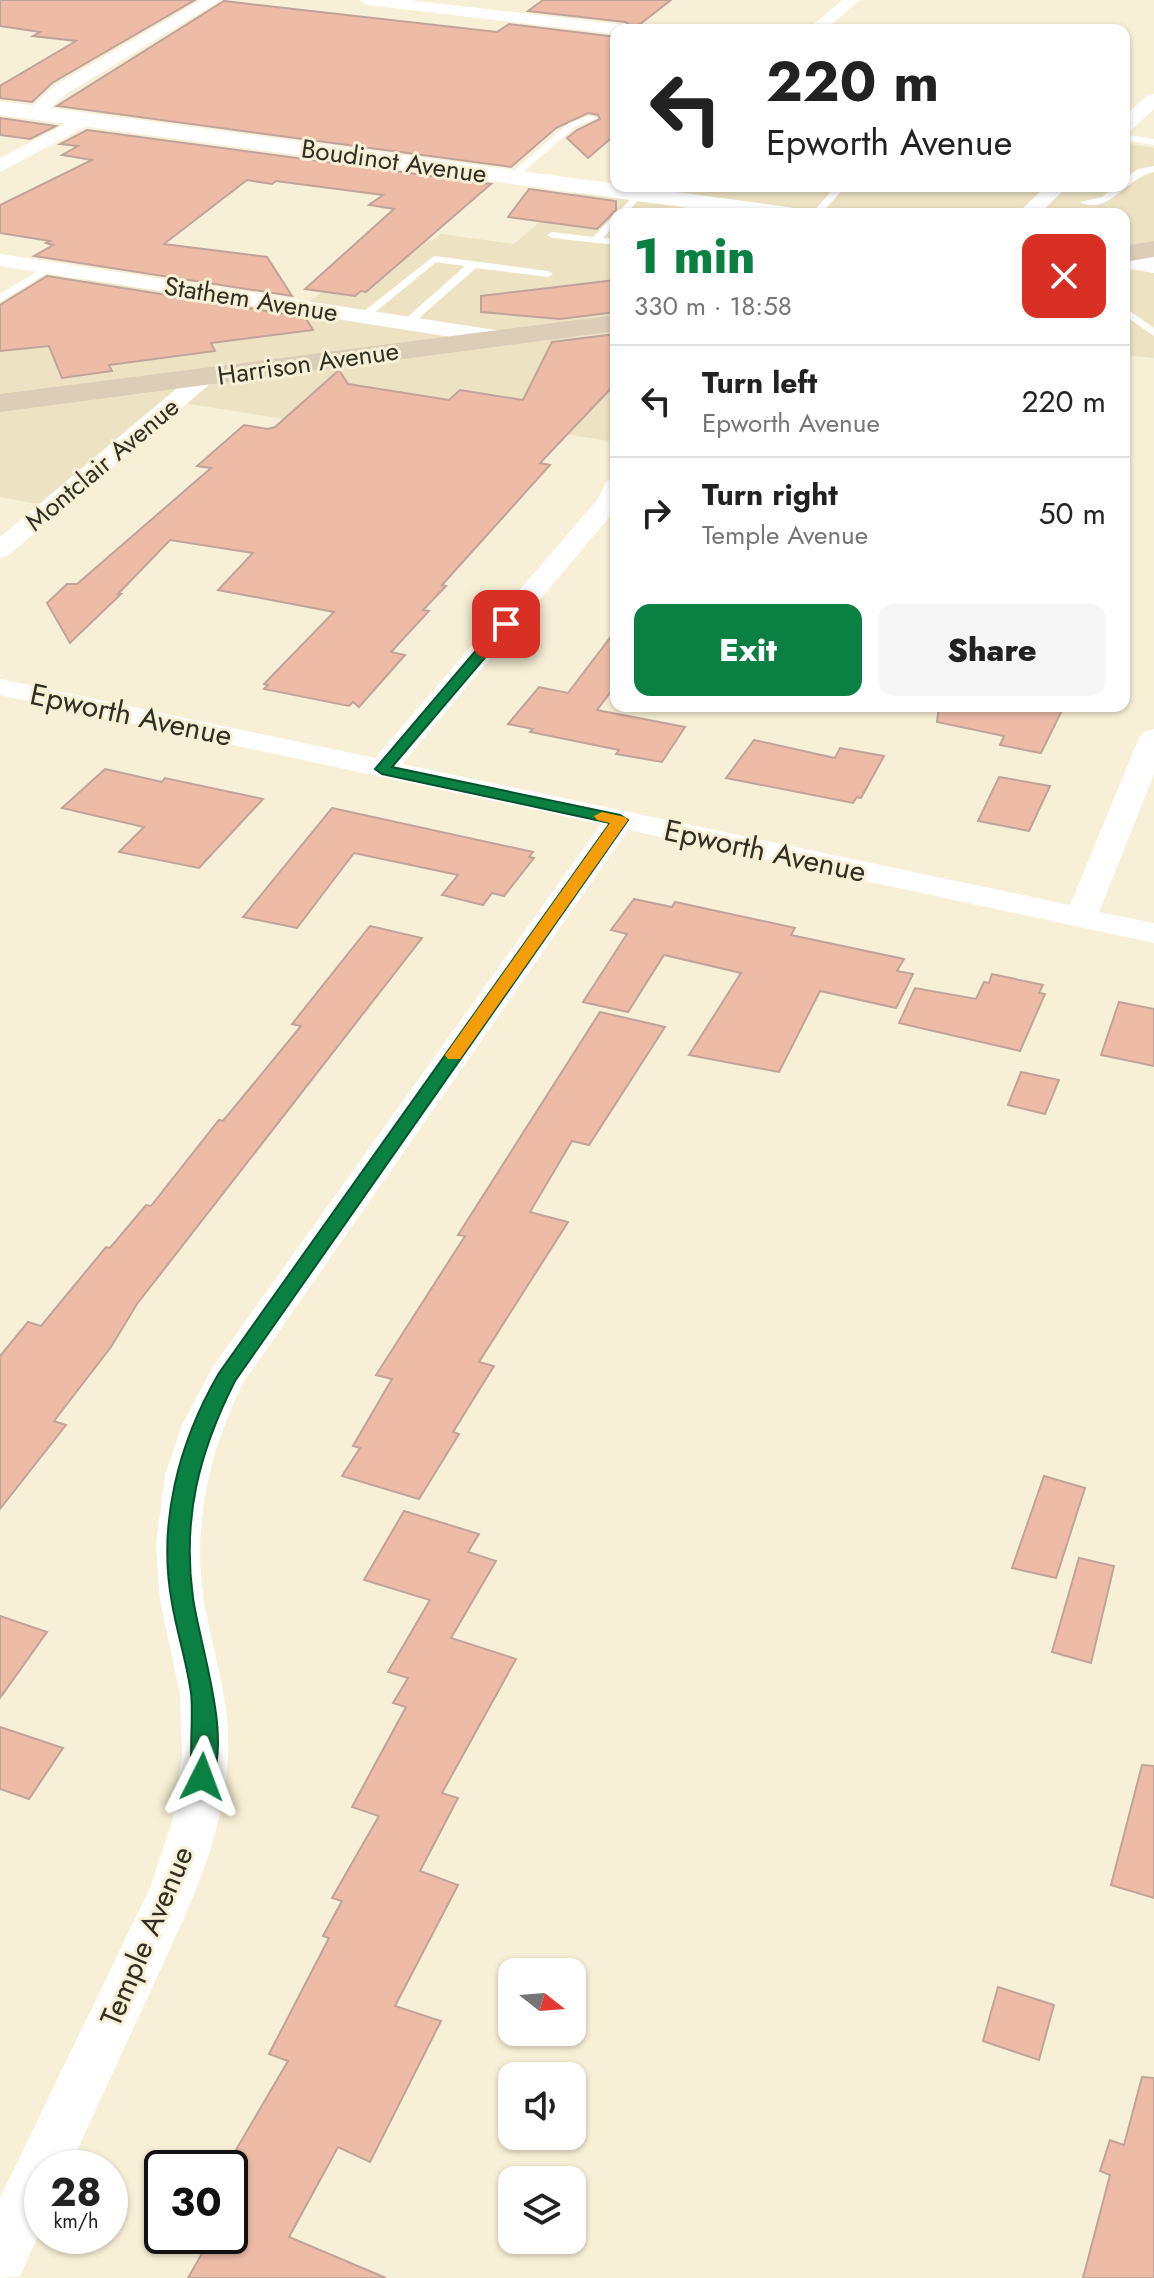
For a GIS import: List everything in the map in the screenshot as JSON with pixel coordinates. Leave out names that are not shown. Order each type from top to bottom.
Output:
[{"type":"main road","points":[[1130,253],[1154,249]]},
{"type":"main road","name":"Harrison Avenue","points":[[0,403],[610,324]]},
{"type":"street","points":[[35,112],[60,90],[213,0]]},
{"type":"street","points":[[367,0],[610,28]]},
{"type":"street","points":[[822,24],[852,0]]},
{"type":"street","points":[[1130,121],[1154,99]]},
{"type":"street","name":"Boudinot Avenue","points":[[0,108],[610,190]]},
{"type":"street","points":[[0,166],[85,120]]},
{"type":"street","name":"Boudinot Avenue","points":[[624,192],[742,208]]},
{"type":"street","points":[[1034,208],[1051,192]]},
{"type":"street","name":"Stathem Avenue","points":[[0,260],[502,338]]},
{"type":"street","points":[[1130,261],[1154,265]]},
{"type":"street","name":"Montclair Avenue","points":[[0,550],[203,378]]},
{"type":"street","points":[[382,769],[610,500]]},
{"type":"street","name":"Epworth Avenue","points":[[0,687],[1154,933]]},
{"type":"street","points":[[1081,917],[1154,738]]},
{"type":"street","name":"Temple Avenue","points":[[50,2150],[174,1888],[196,1821],[205,1756],[203,1694],[182,1600],[178,1545],[186,1475],[202,1425],[226,1378],[620,820]]},
{"type":"street","name":"Temple Avenue","points":[[0,2257],[24,2206]]},
{"type":"lane","points":[[512,177],[572,125],[592,118]]},
{"type":"lane","points":[[1130,138],[1154,142]]},
{"type":"lane","points":[[1130,179],[1141,171],[1154,169]]},
{"type":"lane","points":[[821,208],[836,192]]},
{"type":"lane","points":[[1085,202],[1105,200],[1114,192]]},
{"type":"lane","points":[[626,208],[639,194]]},
{"type":"lane","points":[[595,240],[610,224]]},
{"type":"lane","points":[[552,235],[610,241]]},
{"type":"lane","points":[[363,317],[434,259],[548,274]]},
{"type":"lane","points":[[407,323],[473,265]]},
{"type":"lane","points":[[0,299],[50,268]]},
{"type":"lane","points":[[1130,315],[1154,333]]},
{"type":"shaded area","points":[[1130,144],[1154,148],[1154,358],[1130,356],[1130,208],[610,208],[610,441],[439,414],[413,439],[176,402],[52,507],[0,497],[0,339],[92,275],[303,307],[391,236],[432,241],[441,234],[514,244],[580,187],[641,195],[645,192],[1130,192]]},
{"type":"building","points":[[0,0],[195,0],[52,83],[32,102],[0,98],[0,86],[76,41],[33,36],[40,32],[0,26]]},
{"type":"building","points":[[543,0],[671,0],[640,24],[528,11]]},
{"type":"building","points":[[224,1],[497,32],[509,24],[610,36],[610,139],[588,158],[567,138],[600,119],[598,115],[588,113],[556,128],[511,167],[57,106]]},
{"type":"building","points":[[0,118],[56,126],[30,139],[0,135]]},
{"type":"building","points":[[87,130],[491,184],[366,292],[361,291],[355,296],[305,289],[394,209],[369,205],[383,195],[247,180],[164,244],[267,257],[292,296],[34,256],[53,245],[46,243],[50,241],[0,233],[0,205],[92,160],[62,155],[78,146],[60,144]]},
{"type":"building","points":[[529,189],[616,201],[616,208],[610,208],[610,216],[597,229],[508,217]]},
{"type":"building","points":[[47,276],[305,317],[313,330],[211,343],[215,351],[109,365],[112,371],[62,378],[49,346],[0,351],[0,305]]},
{"type":"building","points":[[610,281],[610,313],[560,319],[481,312],[481,296]]},
{"type":"building","points":[[610,335],[610,389],[540,463],[550,465],[442,585],[446,586],[423,610],[429,611],[391,652],[405,655],[359,707],[353,702],[349,706],[264,689],[268,685],[264,684],[334,612],[218,590],[253,553],[170,540],[118,594],[121,594],[70,643],[47,603],[67,584],[77,584],[211,468],[197,466],[244,425],[268,429],[275,427],[339,370],[348,384],[449,400],[460,390],[523,400],[552,342]]},
{"type":"building","points":[[610,638],[610,693],[597,710],[685,727],[662,762],[616,754],[619,750],[530,732],[533,729],[508,724],[539,687],[568,693]]},
{"type":"building","points":[[938,712],[1061,712],[1041,753],[1000,745],[1004,736],[937,722]]},
{"type":"building","points":[[754,740],[835,758],[840,748],[884,756],[861,798],[857,797],[853,803],[726,778]]},
{"type":"building","points":[[105,769],[263,799],[199,868],[119,852],[144,827],[62,808]]},
{"type":"building","points":[[999,777],[1050,786],[1029,831],[978,821]]},
{"type":"building","points":[[332,808],[533,852],[529,857],[534,858],[504,896],[492,893],[483,905],[442,895],[458,875],[354,853],[297,928],[243,917]]},
{"type":"building","points":[[634,899],[672,907],[675,902],[795,928],[791,935],[904,959],[897,971],[913,974],[896,1008],[820,991],[779,1072],[689,1055],[741,973],[664,955],[628,1012],[583,1002],[627,934],[611,930]]},
{"type":"building","points":[[370,926],[422,938],[137,1304],[111,1347],[54,1421],[66,1425],[0,1509],[0,1356],[28,1322],[41,1326],[106,1247],[110,1248],[146,1205],[151,1206],[219,1120],[223,1121],[301,1026],[292,1024]]},
{"type":"building","points":[[992,974],[1043,985],[1039,993],[1045,994],[1020,1051],[899,1023],[915,988],[976,999],[984,982],[989,983]]},
{"type":"building","points":[[1119,1002],[1154,1009],[1154,1066],[1101,1055]]},
{"type":"building","points":[[600,1012],[665,1027],[589,1145],[572,1141],[530,1212],[568,1222],[479,1362],[494,1366],[453,1432],[459,1434],[419,1499],[342,1476],[360,1448],[353,1446],[392,1379],[376,1375],[465,1236],[458,1235]]},
{"type":"building","points":[[1021,1072],[1059,1080],[1045,1114],[1008,1105]]},
{"type":"building","points":[[1044,1476],[1085,1488],[1056,1578],[1012,1568]]},
{"type":"building","points":[[404,1511],[479,1534],[468,1552],[496,1561],[451,1638],[516,1659],[442,1793],[458,1798],[420,1871],[458,1885],[395,2006],[441,2021],[370,2162],[338,2147],[289,2237],[386,2278],[188,2278],[202,2254],[248,2254],[248,2150],[236,2150],[288,2061],[269,2054],[329,1938],[323,1936],[342,1901],[332,1898],[379,1816],[352,1807],[406,1707],[393,1703],[408,1678],[388,1672],[430,1600],[364,1580]]},
{"type":"building","points":[[1079,1558],[1114,1566],[1091,1663],[1052,1652]]},
{"type":"building","points":[[0,1616],[47,1632],[0,1698]]},
{"type":"building","points":[[0,1727],[63,1748],[29,1799],[0,1789]]},
{"type":"building","points":[[1142,1765],[1154,1766],[1154,1898],[1111,1885]]},
{"type":"building","points":[[998,1987],[1054,2005],[1039,2060],[983,2041]]},
{"type":"building","points":[[1142,2077],[1154,2078],[1154,2278],[1083,2278],[1110,2175],[1100,2171],[1110,2140],[1124,2145]]},
{"type":"slow traffic","points":[[454,1055],[620,820],[602,816]]},
{"type":"route","points":[[202,1777],[205,1756],[203,1694],[182,1600],[178,1545],[186,1475],[202,1425],[226,1378],[620,820],[382,769],[506,624]]}]
